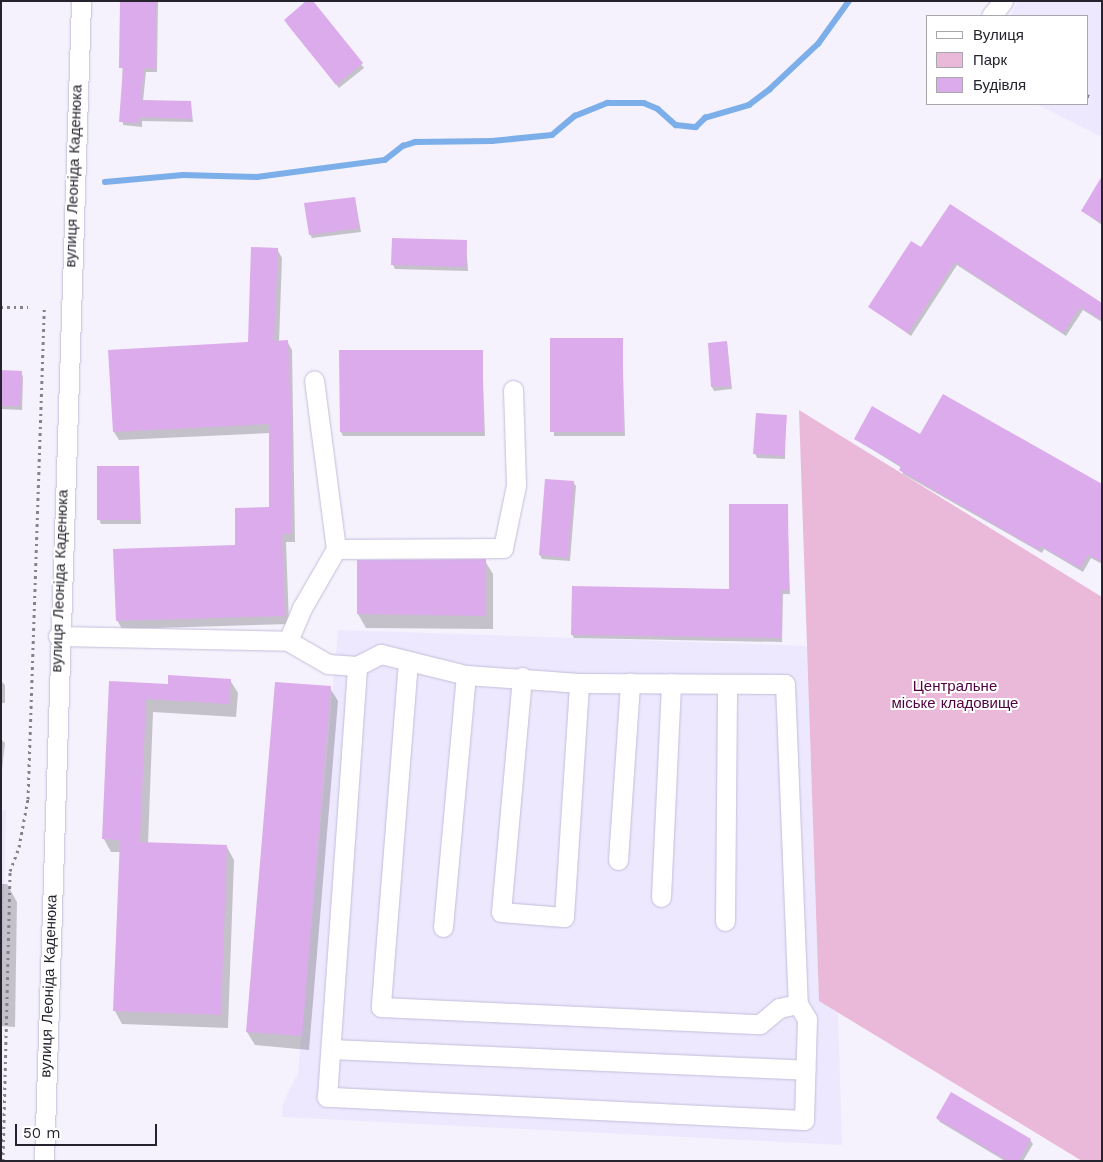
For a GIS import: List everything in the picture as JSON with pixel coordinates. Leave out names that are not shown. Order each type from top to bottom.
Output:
[{"type":"street","name":"вулиця Леоніда Каденюка","points":[[44,1161],[58,636],[81,1]]},
{"type":"street","points":[[992,15],[1003,1]]},
{"type":"street","points":[[288,641],[302,608],[336,549],[314,380]]},
{"type":"street","points":[[336,549],[502,548],[516,485],[514,390]]},
{"type":"street","points":[[58,636],[288,641],[328,664],[357,666],[380,654],[466,675],[579,682],[785,684],[798,1004],[807,1019],[804,1120],[327,1097],[357,666]]},
{"type":"street","points":[[408,661],[380,1007],[760,1024],[779,1008],[798,1004]]},
{"type":"street","points":[[443,927],[466,675]]},
{"type":"street","points":[[522,677],[501,912],[564,917],[579,682]]},
{"type":"street","points":[[618,860],[630,682]]},
{"type":"street","points":[[661,897],[670,683]]},
{"type":"street","points":[[725,920],[727,684]]},
{"type":"street","points":[[331,1049],[806,1070]]},
{"type":"path","points":[[1,306],[28,306]]},
{"type":"path","points":[[3,1161],[10,871],[19,847],[28,799],[44,309]]},
{"type":"shaded area","points":[[1018,1],[1102,1],[1102,137],[1039,105],[1088,105],[1088,15],[1011,15]]},
{"type":"shaded area","points":[[338,630],[807,646],[819,1001],[838,1012],[842,1145],[282,1117],[283,1103],[298,1073]]},
{"type":"shaded area","points":[[1,810],[6,810],[1,1014]]},
{"type":"green space","name":"Центральне міське кладовище","points":[[799,410],[1102,597],[1102,1161],[1082,1161],[819,1001]]},
{"type":"building","points":[[120,1],[156,1],[155,69],[144,68],[141,100],[191,101],[191,119],[140,117],[140,123],[119,122],[123,68],[119,68]]},
{"type":"building","points":[[306,1],[313,1],[363,63],[336,85],[284,20]]},
{"type":"building","points":[[1102,176],[1102,223],[1081,211]]},
{"type":"building","points":[[355,197],[359,228],[309,235],[304,203]]},
{"type":"building","points":[[950,204],[1102,303],[1102,320],[1080,307],[1063,333],[955,262],[908,333],[868,307],[911,241],[921,247]]},
{"type":"building","points":[[392,238],[467,240],[466,267],[391,265]]},
{"type":"building","points":[[251,247],[278,248],[274,341],[288,340],[292,423],[291,534],[282,534],[285,616],[116,621],[113,549],[235,545],[235,508],[269,507],[269,424],[113,432],[108,350],[248,342]]},
{"type":"building","points":[[550,338],[623,338],[623,432],[550,432]]},
{"type":"building","points":[[727,341],[731,386],[711,387],[708,343]]},
{"type":"building","points":[[339,350],[483,350],[483,432],[340,432]]},
{"type":"building","points":[[1,370],[22,371],[20,406],[1,406]]},
{"type":"building","points":[[943,394],[1102,484],[1102,562],[1088,555],[1080,568],[1041,546],[1039,550],[899,470],[901,466],[854,439],[872,406],[920,434]]},
{"type":"building","points":[[756,413],[787,415],[784,456],[753,454]]},
{"type":"building","points":[[97,466],[139,466],[139,520],[97,520]]},
{"type":"building","points":[[545,479],[574,481],[568,558],[539,555]]},
{"type":"building","points":[[729,504],[788,504],[789,590],[782,590],[781,638],[571,635],[572,586],[729,589]]},
{"type":"building","points":[[486,559],[485,616],[357,614],[357,560]]},
{"type":"building","points":[[168,675],[231,679],[229,704],[146,699],[140,842],[227,845],[221,1015],[113,1011],[120,840],[102,839],[109,681],[168,684]]},
{"type":"building","points":[[275,682],[331,686],[302,1036],[246,1032]]},
{"type":"building","points":[[951,1092],[1031,1139],[1019,1161],[1008,1161],[936,1118]]},
{"type":"waterway","points":[[105,182],[183,175],[257,177],[385,160],[403,146],[415,142],[492,141],[552,135],[575,116],[607,103],[644,103],[658,109],[676,125],[696,127],[705,118],[749,105],[770,89],[818,44],[849,1]]}]
